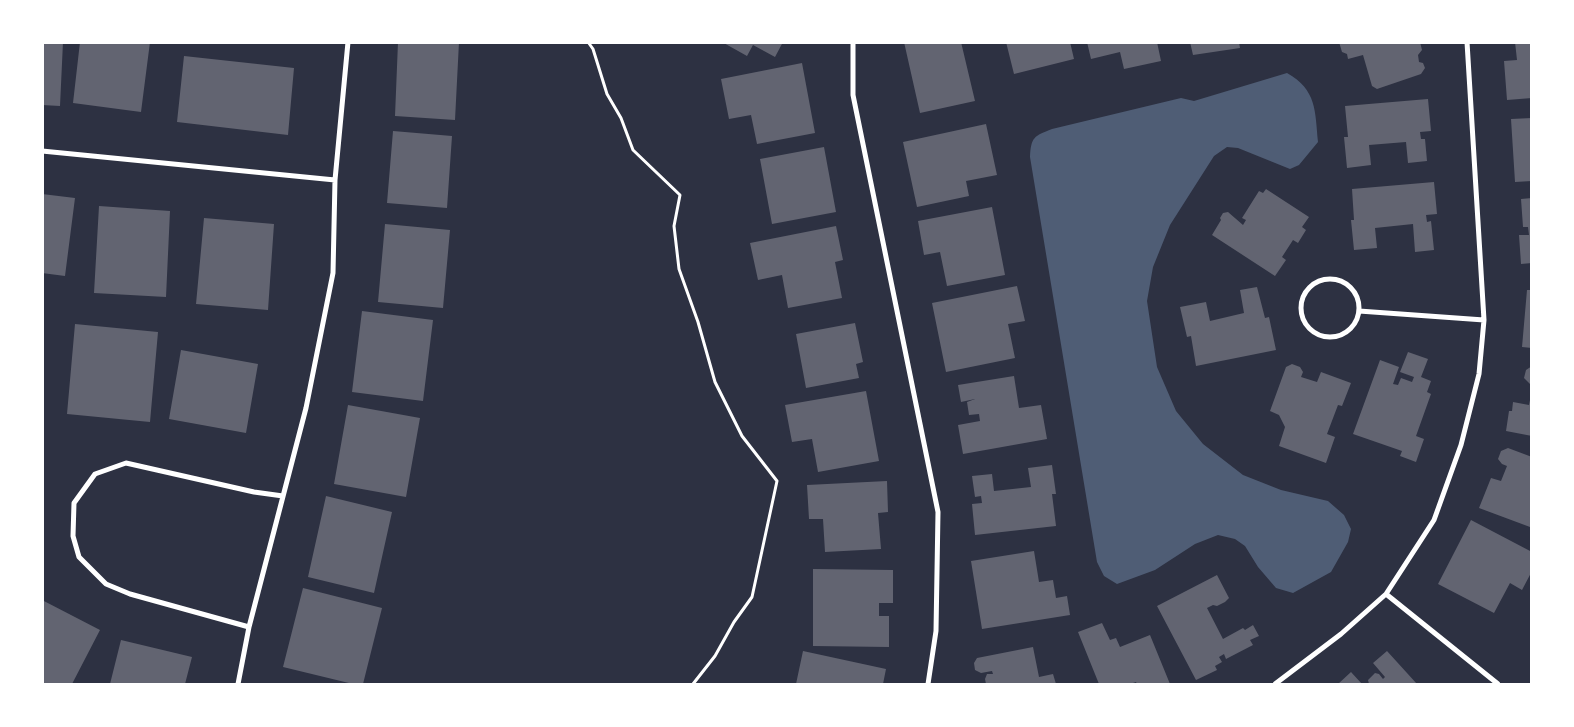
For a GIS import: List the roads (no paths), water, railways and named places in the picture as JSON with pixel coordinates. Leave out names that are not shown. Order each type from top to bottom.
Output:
[{"type":"street","points":[[238,684],[249,627],[306,408],[333,273],[335,180],[348,42]]},
{"type":"street","points":[[853,42],[853,95],[938,512],[936,631],[928,684]]},
{"type":"street","points":[[1275,684],[1341,634],[1386,594],[1434,520],[1461,446],[1479,374],[1484,320],[1467,42]]},
{"type":"street","points":[[42,151],[335,180]]},
{"type":"street","points":[[1334,279],[1345,282],[1353,290],[1358,300],[1359,311],[1356,322],[1348,330],[1338,335],[1327,336],[1317,333],[1308,326],[1303,315],[1302,304],[1305,294],[1312,285],[1322,280],[1334,279]]},
{"type":"street","points":[[1359,311],[1484,320]]},
{"type":"street","points":[[249,627],[130,594],[106,584],[79,557],[73,536],[74,503],[95,474],[126,463],[283,496]]},
{"type":"street","points":[[1386,594],[1498,684]]},
{"type":"water","points":[[1287,73],[1304,87],[1313,102],[1318,142],[1299,165],[1290,169],[1238,148],[1227,147],[1214,156],[1170,225],[1153,267],[1147,301],[1157,367],[1176,411],[1203,444],[1243,475],[1281,490],[1328,501],[1344,515],[1351,529],[1348,542],[1331,572],[1293,593],[1276,588],[1258,567],[1245,546],[1235,539],[1218,535],[1195,544],[1155,570],[1117,584],[1104,576],[1097,562],[1030,157],[1031,145],[1037,136],[1052,129],[1181,98],[1194,101]]}]
